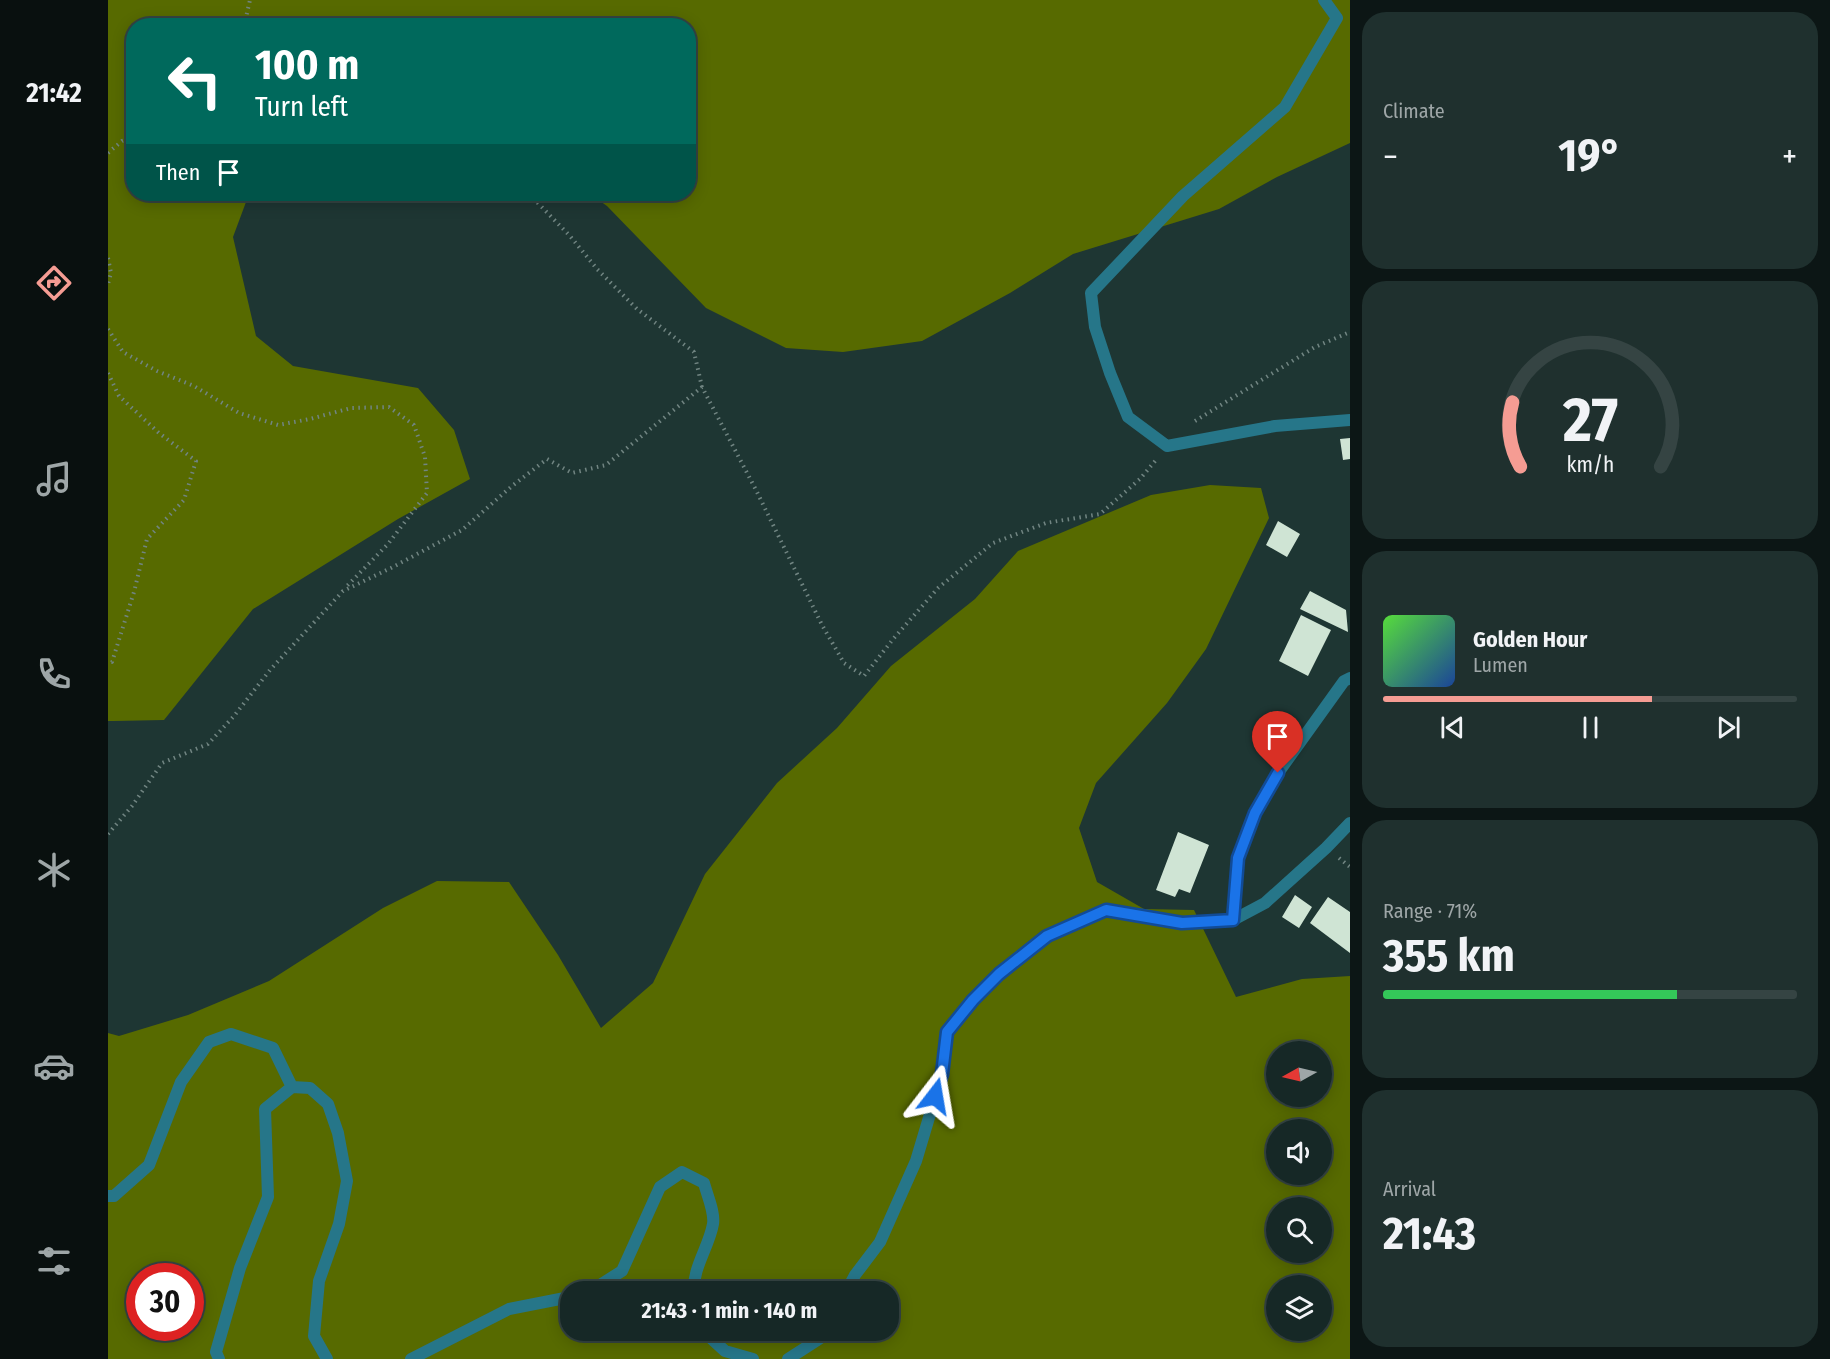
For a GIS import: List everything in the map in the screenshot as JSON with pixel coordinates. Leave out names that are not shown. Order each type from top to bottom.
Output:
[{"type":"street","points":[[1324,0],[1337,18],[1285,107],[1183,196],[1091,293],[1095,327],[1128,417],[1167,446],[1275,426],[1350,420]]},
{"type":"street","points":[[1233,920],[1238,858],[1255,813],[1278,773],[1344,681],[1350,678]]},
{"type":"street","points":[[852,1281],[880,1242],[916,1161],[942,1074],[947,1032],[973,1000],[999,974],[1047,936],[1106,910],[1182,923],[1233,920],[1265,903],[1350,823]]},
{"type":"street","points":[[108,1196],[114,1196],[149,1165],[181,1082],[208,1042],[231,1034],[273,1048],[292,1087]]},
{"type":"street","points":[[219,1359],[216,1352],[240,1268],[268,1197],[265,1109],[292,1087],[310,1088],[328,1104],[338,1133],[347,1181],[339,1224],[319,1281],[314,1336],[327,1359]]},
{"type":"street","points":[[606,1281],[622,1271],[660,1187],[682,1172],[705,1183],[714,1222],[693,1281]]},
{"type":"street","points":[[411,1359],[509,1309],[560,1299]]},
{"type":"street","points":[[714,1341],[725,1351],[753,1359]]},
{"type":"street","points":[[788,1359],[816,1341]]},
{"type":"path","points":[[246,18],[250,0]]},
{"type":"path","points":[[108,153],[126,140]]},
{"type":"path","points":[[536,201],[570,236],[597,269],[637,309],[694,352],[702,387],[756,490],[822,625],[844,663],[864,676],[938,588],[993,543],[1046,523],[1100,514],[1140,479],[1167,446]]},
{"type":"path","points":[[108,258],[111,273],[108,284]]},
{"type":"path","points":[[108,329],[123,352],[157,371],[194,387],[239,413],[278,424],[310,419],[351,408],[389,407],[414,425],[425,457],[427,493],[388,544],[270,670],[234,716],[208,744],[162,763],[132,807],[108,834]]},
{"type":"path","points":[[1192,424],[1315,347],[1350,332]]},
{"type":"path","points":[[108,373],[119,396],[159,433],[196,461],[184,500],[147,539],[134,592],[112,662],[108,662]]},
{"type":"path","points":[[343,591],[462,530],[547,459],[572,472],[606,465],[702,387]]},
{"type":"green space","points":[[108,0],[1350,0],[1350,143],[1277,177],[1219,209],[1073,254],[1010,293],[922,341],[843,352],[786,348],[706,308],[600,201],[696,201],[696,18],[126,18],[126,201],[246,201],[233,237],[256,336],[293,366],[418,388],[454,430],[470,479],[398,519],[253,609],[164,720],[108,721]]},
{"type":"green space","points":[[1210,485],[1261,488],[1269,518],[1206,649],[1167,703],[1096,783],[1079,828],[1097,882],[1144,909],[1194,910],[1236,997],[1302,979],[1350,976],[1350,1359],[108,1359],[108,1033],[119,1036],[188,1015],[269,981],[383,908],[437,881],[509,882],[558,955],[601,1028],[653,983],[705,874],[777,783],[837,728],[891,666],[975,599],[1018,551],[1151,495]]},
{"type":"building","points":[[1350,438],[1350,459],[1343,460],[1340,439]]},
{"type":"building","points":[[1278,521],[1300,534],[1287,557],[1266,545]]},
{"type":"building","points":[[1310,591],[1346,610],[1348,632],[1300,609]]},
{"type":"building","points":[[1301,615],[1331,630],[1308,676],[1279,661]]},
{"type":"building","points":[[1178,832],[1209,845],[1190,893],[1179,889],[1175,897],[1156,890]]},
{"type":"building","points":[[1295,895],[1312,907],[1299,928],[1282,917]]},
{"type":"building","points":[[1328,897],[1350,912],[1350,953],[1310,923]]},
{"type":"route","points":[[935,1096],[942,1074],[947,1032],[973,1000],[999,974],[1047,936],[1106,910],[1182,923],[1233,920],[1238,858],[1255,813],[1278,773]]}]
